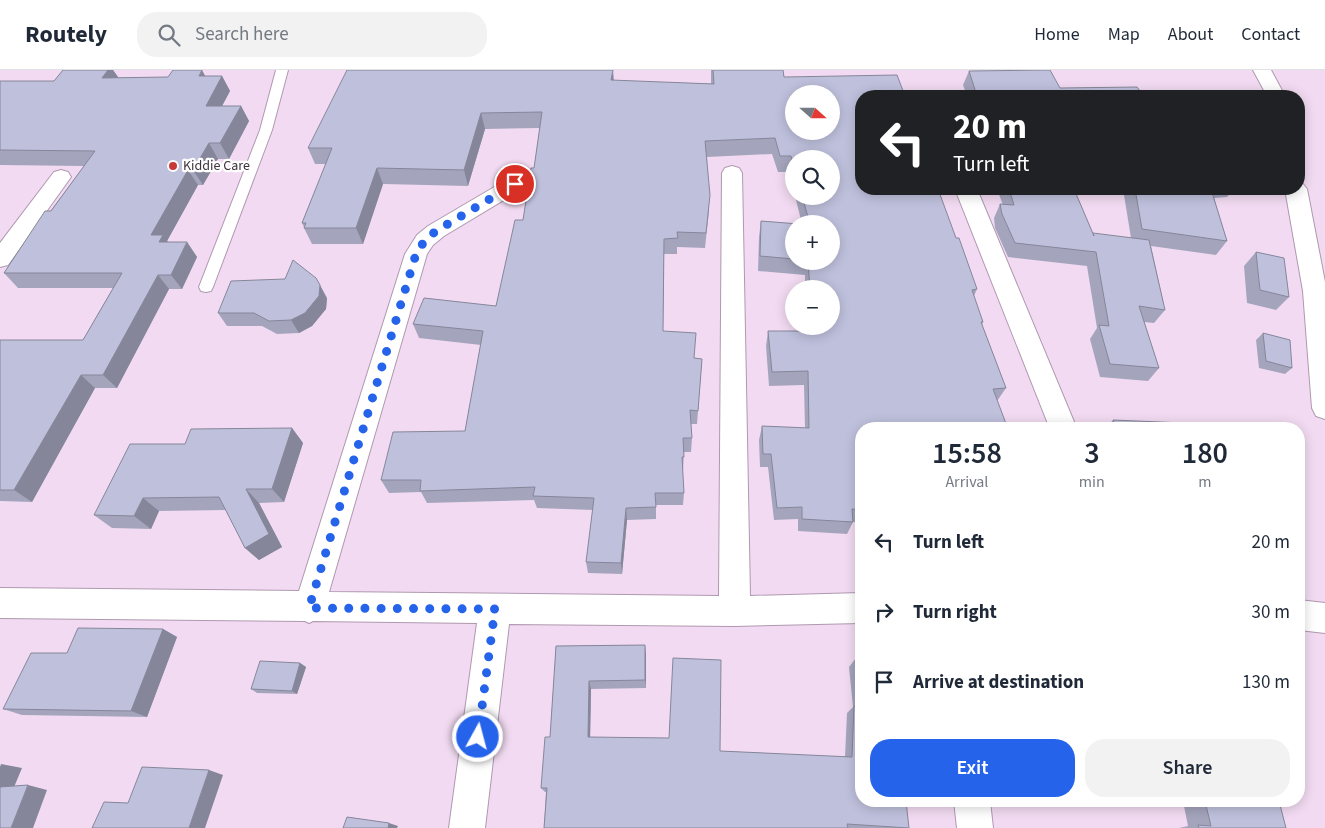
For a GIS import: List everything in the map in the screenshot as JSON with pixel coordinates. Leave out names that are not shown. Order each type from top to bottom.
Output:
[{"type":"street","points":[[1262,70],[1273,90]]},
{"type":"street","points":[[732,173],[735,611]]},
{"type":"street","points":[[0,260],[61,177]]},
{"type":"street","points":[[309,608],[416,254],[425,240],[436,231],[515,184]]},
{"type":"street","points":[[968,195],[1061,422]]},
{"type":"street","points":[[1299,195],[1314,226],[1315,291],[1323,359],[1325,408]]},
{"type":"street","points":[[2,607],[735,611],[855,608]]},
{"type":"street","points":[[467,828],[495,609]]},
{"type":"street","points":[[1305,616],[1325,618]]},
{"type":"street","points":[[973,807],[975,828]]},
{"type":"lane","points":[[206,287],[242,186],[266,130],[282,70]]},
{"type":"building","points":[[63,70],[108,70],[102,78],[168,77],[173,70],[202,70],[199,76],[222,76],[206,106],[241,106],[220,143],[209,143],[193,170],[188,170],[151,235],[163,235],[159,242],[187,242],[171,275],[158,275],[103,375],[81,375],[14,490],[0,490],[0,340],[83,340],[122,273],[4,273],[45,211],[51,211],[95,151],[0,150],[0,81],[54,81]]},
{"type":"building","points":[[347,70],[613,70],[611,80],[714,84],[713,70],[783,70],[784,77],[897,75],[903,90],[855,90],[855,195],[940,195],[956,238],[959,238],[977,289],[972,290],[983,322],[981,322],[1006,388],[993,389],[1005,422],[855,422],[855,509],[852,509],[853,522],[802,519],[802,507],[777,508],[771,454],[763,454],[762,426],[809,428],[808,371],[772,372],[768,331],[785,331],[785,335],[840,335],[840,280],[809,280],[809,270],[840,270],[840,215],[807,215],[805,205],[840,205],[840,150],[785,150],[785,156],[780,156],[775,138],[705,141],[710,195],[706,233],[677,232],[678,238],[664,239],[663,331],[696,333],[694,358],[702,359],[698,411],[690,410],[692,438],[683,438],[684,493],[655,493],[656,507],[626,508],[621,563],[586,562],[594,498],[533,496],[535,487],[420,491],[421,480],[381,480],[393,432],[465,431],[483,331],[413,324],[424,298],[496,306],[515,220],[523,220],[531,168],[534,168],[542,112],[481,113],[464,170],[377,168],[356,228],[304,228],[306,223],[302,223],[332,148],[308,148]]},
{"type":"building","points":[[1050,70],[1060,88],[1137,87],[1139,90],[975,90],[969,71]]},
{"type":"building","points":[[1011,195],[1077,195],[1094,236],[1093,233],[1149,240],[1165,310],[1139,306],[1159,368],[1110,364],[1099,325],[1109,326],[1096,252],[1015,243],[1002,214],[1000,204],[1014,205]]},
{"type":"building","points":[[1136,195],[1213,195],[1227,241],[1142,229]]},
{"type":"building","points":[[761,221],[785,223],[785,258],[760,256]]},
{"type":"building","points":[[1256,252],[1284,258],[1289,297],[1260,290]]},
{"type":"building","points":[[293,260],[316,278],[320,285],[319,296],[305,313],[291,320],[269,321],[254,313],[218,313],[231,281],[285,279]]},
{"type":"building","points":[[1263,333],[1290,340],[1292,368],[1266,361]]},
{"type":"building","points":[[1113,420],[1160,422],[1114,422]]},
{"type":"building","points":[[292,428],[272,489],[246,489],[269,534],[245,548],[219,497],[143,498],[134,516],[94,515],[130,444],[185,444],[191,429]]},
{"type":"building","points":[[78,628],[163,629],[131,711],[3,709],[31,653],[67,653]]},
{"type":"building","points":[[645,645],[645,680],[589,681],[588,737],[669,738],[673,658],[721,660],[720,751],[852,757],[855,706],[855,807],[907,807],[909,828],[847,824],[848,828],[544,828],[547,788],[541,788],[545,737],[550,737],[556,646]]},
{"type":"building","points":[[260,661],[300,663],[292,691],[251,689]]},
{"type":"building","points":[[142,767],[209,770],[189,828],[92,828],[104,802],[128,803]]},
{"type":"building","points":[[28,785],[11,828],[0,828],[0,787]]},
{"type":"building","points":[[1206,807],[1281,807],[1286,828],[1199,828],[1198,825],[1211,826]]},
{"type":"building","points":[[347,817],[389,823],[388,828],[343,828]]},
{"type":"place","name":"Kiddie Care","points":[[173,166]]},
{"type":"route","points":[[478,737],[495,609],[309,608],[416,254],[425,240],[436,231],[515,184]]}]
